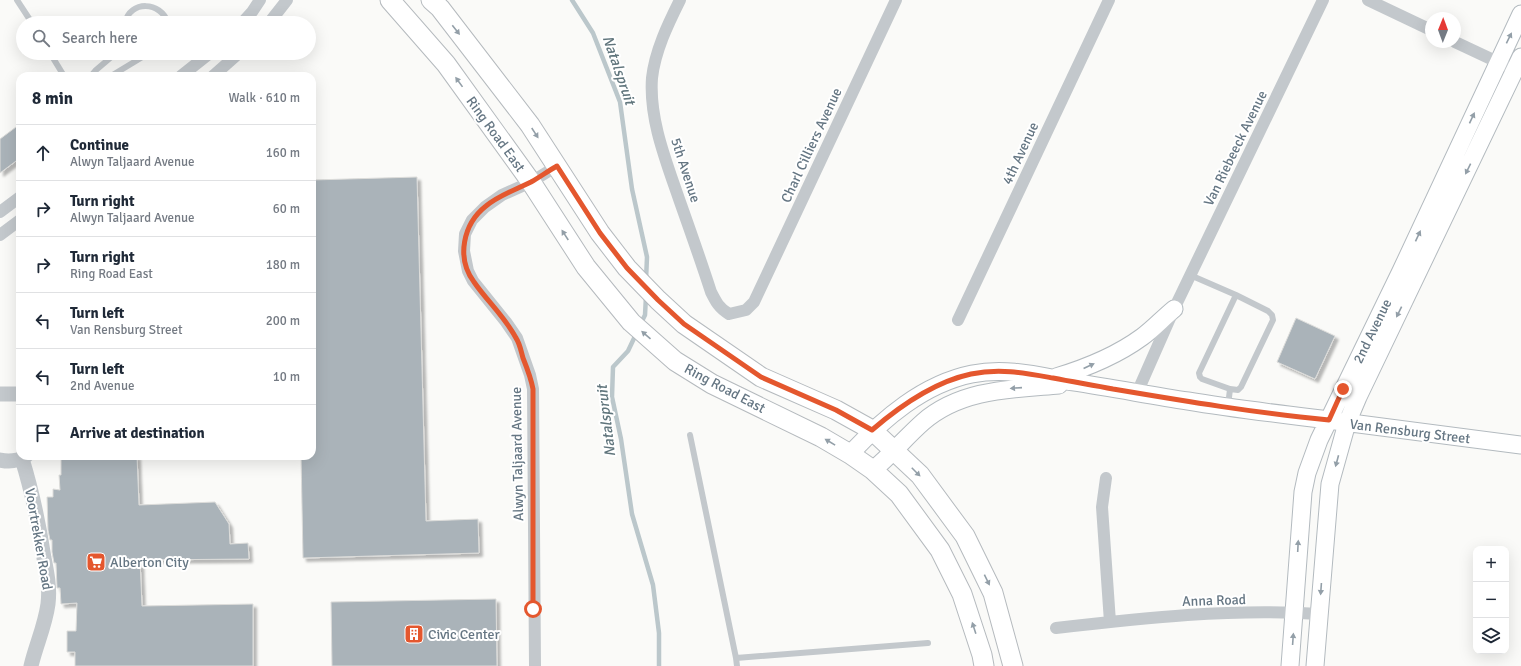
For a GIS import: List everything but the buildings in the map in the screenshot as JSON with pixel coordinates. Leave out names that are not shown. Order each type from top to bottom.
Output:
[{"type":"main road","name":"Ring Road East","points":[[390,0],[446,64],[531,182],[586,268],[631,322],[675,361],[712,384],[821,437],[850,454],[873,470],[898,494],[940,550],[962,594],[982,655],[984,666]]},
{"type":"main road","name":"Ring Road East","points":[[431,0],[440,8],[530,125],[600,233],[627,268],[658,300],[684,324],[761,377],[836,410],[872,430],[920,475],[965,536],[993,593],[1013,666]]},
{"type":"main road","name":"2nd Avenue","points":[[1290,666],[1303,492],[1313,456],[1521,14]]},
{"type":"main road","name":"2nd Avenue","points":[[1315,666],[1330,484],[1347,423],[1358,397],[1519,67]]},
{"type":"main road","points":[[1052,378],[1084,369],[1114,354],[1142,337],[1174,309]]},
{"type":"main road","name":"Van Rensburg Street","points":[[850,454],[872,430],[891,414],[914,399],[945,382],[972,374],[996,371],[1022,372],[1083,384],[1228,408],[1521,445]]},
{"type":"main road","points":[[873,470],[924,421],[944,407],[976,394],[1009,389],[1083,384]]},
{"type":"street","points":[[248,16],[260,0]]},
{"type":"street","points":[[274,16],[287,0]]},
{"type":"street","name":"5th Avenue","points":[[680,0],[656,57],[652,77],[652,98],[656,124],[667,165],[716,303],[721,309],[729,314],[746,310],[754,302]]},
{"type":"street","name":"Charl Cilliers Avenue","points":[[754,302],[896,0]]},
{"type":"street","name":"4th Avenue","points":[[958,320],[1109,0]]},
{"type":"street","name":"Van Riebeeck Avenue","points":[[1137,393],[1190,275],[1323,0]]},
{"type":"street","points":[[1368,0],[1425,27]]},
{"type":"street","points":[[1461,45],[1498,62],[1519,67]]},
{"type":"street","points":[[188,72],[202,60]]},
{"type":"street","points":[[218,72],[231,60]]},
{"type":"street","name":"Alwyn Taljaard Avenue","points":[[535,666],[533,609],[533,389],[530,375],[517,338],[506,322],[473,282],[468,271],[464,251],[465,234],[472,220],[485,207],[502,195],[531,182],[557,166]]},
{"type":"street","points":[[0,212],[16,200]]},
{"type":"street","points":[[0,236],[16,223]]},
{"type":"street","points":[[1,393],[16,394]]},
{"type":"street","points":[[0,460],[8,461],[16,459]]},
{"type":"street","name":"Voortrekker Road","points":[[25,460],[49,587],[44,626],[31,666]]},
{"type":"street","points":[[1106,478],[1102,508],[1110,622]]},
{"type":"street","name":"Anna Road","points":[[1056,628],[1199,614],[1295,612],[1319,614]]},
{"type":"lane","points":[[18,0],[28,16]]},
{"type":"lane","points":[[127,16],[131,11],[141,6],[151,6],[159,9],[165,16]]},
{"type":"lane","points":[[54,60],[62,72]]},
{"type":"lane","points":[[95,72],[108,60]]},
{"type":"lane","points":[[118,72],[137,60]]},
{"type":"lane","points":[[1190,275],[1236,294],[1268,311],[1272,315],[1273,320],[1241,387],[1238,390],[1230,389],[1202,379],[1199,373],[1236,294]]},
{"type":"lane","points":[[1228,408],[1230,389]]},
{"type":"lane","points":[[690,435],[737,666]]},
{"type":"lane","points":[[736,658],[928,643]]},
{"type":"waterway","name":"Natalspruit","points":[[572,0],[593,33],[620,102],[632,189],[647,257],[646,280]]},
{"type":"waterway","name":"Natalspruit","points":[[640,325],[645,315],[646,296]]},
{"type":"waterway","name":"Natalspruit","points":[[637,332],[628,351],[613,367],[612,397],[621,439],[632,514],[653,585],[659,633],[659,666]]},
{"type":"place","name":"Alberton City","points":[[96,562]]},
{"type":"place","name":"Civic Center","points":[[414,634]]},
{"type":"route","points":[[533,609],[533,389],[530,375],[517,338],[506,322],[473,282],[468,271],[464,251],[465,234],[472,220],[485,207],[502,195],[531,182],[557,166],[600,233],[627,268],[684,324],[761,377],[836,410],[872,430],[891,414],[945,382],[972,374],[996,371],[1022,372],[1228,408],[1329,420],[1343,389]]}]
